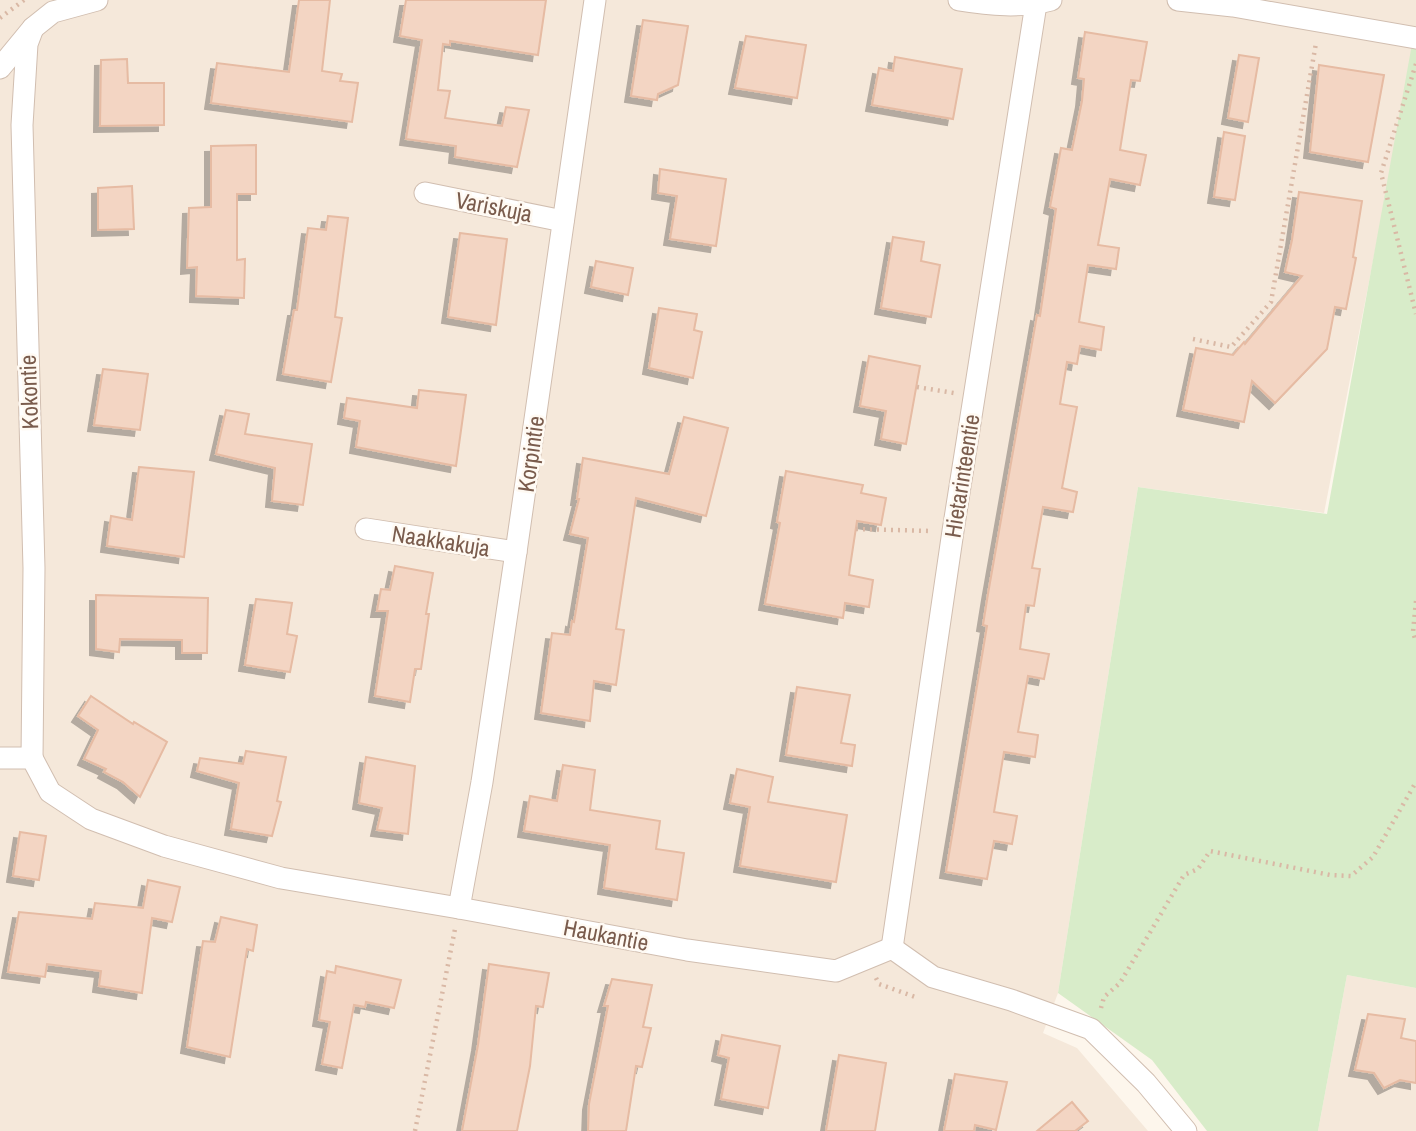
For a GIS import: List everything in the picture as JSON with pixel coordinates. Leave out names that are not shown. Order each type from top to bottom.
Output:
[{"type":"street","points":[[0,68],[33,28],[53,12],[97,0]]},
{"type":"street","name":"Korpintie","points":[[459,908],[482,782],[595,0]]},
{"type":"street","points":[[959,0],[990,5],[1044,2]]},
{"type":"street","points":[[1178,0],[1234,3],[1416,38]]},
{"type":"street","name":"Hietarinteentie","points":[[892,948],[974,396],[1044,2]]},
{"type":"street","name":"Kokontie","points":[[32,758],[34,575],[22,125],[27,44],[33,28]]},
{"type":"street","name":"Variskuja","points":[[425,193],[563,221]]},
{"type":"street","name":"Naakkakuja","points":[[366,529],[516,552]]},
{"type":"street","points":[[0,758],[32,758]]},
{"type":"street","name":"Haukantie","points":[[32,758],[50,792],[91,819],[164,846],[281,878],[687,950],[836,971],[892,948]]},
{"type":"street","points":[[892,948],[933,977],[1011,1000],[1091,1030],[1146,1083],[1186,1131]]},
{"type":"path","points":[[0,18],[24,0]]},
{"type":"path","points":[[1193,339],[1231,347],[1271,302],[1320,21]]},
{"type":"path","points":[[1416,64],[1381,173],[1416,314]]},
{"type":"path","points":[[917,387],[974,396]]},
{"type":"path","points":[[856,529],[953,531]]},
{"type":"path","points":[[1416,601],[1413,632],[1416,642]]},
{"type":"path","points":[[1091,1030],[1095,1029],[1104,997],[1120,983],[1184,875],[1198,869],[1210,851],[1330,875],[1351,876],[1373,856],[1416,782]]},
{"type":"path","points":[[415,1131],[459,908]]},
{"type":"shaded area","points":[[0,0],[1416,0],[1416,40],[1324,513],[1138,487],[1058,993],[1043,1033],[1077,1048],[1148,1131],[0,1131]]},
{"type":"shaded area","points":[[1347,975],[1416,988],[1416,1131],[1318,1131]]},
{"type":"green space","points":[[1412,44],[1416,45],[1416,988],[1347,975],[1318,1131],[1207,1131],[1152,1060],[1058,993],[1138,487],[1327,514]]},
{"type":"building","points":[[299,0],[330,0],[322,71],[342,74],[340,81],[358,83],[352,122],[211,103],[217,63],[289,72]]},
{"type":"building","points":[[406,0],[546,0],[538,55],[450,41],[450,45],[443,44],[438,90],[450,91],[445,118],[502,126],[506,107],[529,110],[517,167],[455,157],[456,146],[406,139],[422,40],[400,36]]},
{"type":"building","points":[[643,20],[688,26],[678,85],[658,94],[657,100],[631,96]]},
{"type":"building","points":[[1085,32],[1147,42],[1140,81],[1131,80],[1120,150],[1146,155],[1140,185],[1110,179],[1098,245],[1119,248],[1116,269],[1088,265],[1079,322],[1104,327],[1101,350],[1080,346],[1077,364],[1067,362],[1060,404],[1077,407],[1062,488],[1077,492],[1073,512],[1043,507],[1032,568],[1040,569],[1034,606],[1026,605],[1020,649],[1049,654],[1044,679],[1028,676],[1018,732],[1038,735],[1035,757],[1004,752],[994,812],[1017,816],[1012,844],[994,841],[987,879],[946,872],[987,626],[983,625],[988,594],[1037,315],[1040,316],[1056,209],[1050,207],[1061,148],[1072,150],[1082,101],[1084,79],[1078,78]]},
{"type":"building","points":[[746,36],[806,45],[797,98],[735,88]]},
{"type":"building","points":[[1239,55],[1259,58],[1248,122],[1228,118]]},
{"type":"building","points":[[895,57],[962,69],[953,119],[872,105],[879,68],[893,71]]},
{"type":"building","points":[[127,59],[128,83],[164,83],[164,125],[100,126],[101,60]]},
{"type":"building","points":[[1319,65],[1384,75],[1368,162],[1310,152]]},
{"type":"building","points":[[1224,132],[1245,136],[1235,200],[1214,197]]},
{"type":"building","points":[[256,145],[256,194],[237,194],[237,260],[245,259],[244,298],[196,296],[197,267],[187,268],[189,208],[211,207],[211,146]]},
{"type":"building","points":[[660,169],[726,179],[716,246],[670,239],[677,196],[658,193]]},
{"type":"building","points":[[132,186],[134,229],[98,230],[98,188]]},
{"type":"building","points":[[1299,192],[1362,201],[1353,257],[1356,258],[1346,309],[1335,307],[1327,349],[1275,403],[1252,381],[1244,422],[1183,410],[1196,348],[1233,355],[1302,276],[1285,272]]},
{"type":"building","points":[[328,216],[348,218],[335,317],[342,318],[331,382],[283,374],[294,310],[297,310],[308,228],[326,230]]},
{"type":"building","points":[[460,233],[507,239],[496,325],[448,317]]},
{"type":"building","points":[[893,237],[924,242],[921,261],[940,265],[931,317],[881,308]]},
{"type":"building","points":[[596,261],[633,268],[628,295],[591,287]]},
{"type":"building","points":[[659,308],[697,314],[694,330],[702,332],[693,378],[649,368]]},
{"type":"building","points":[[869,356],[920,366],[906,444],[881,439],[886,411],[860,406]]},
{"type":"building","points":[[103,369],[148,374],[140,430],[94,425]]},
{"type":"building","points":[[419,390],[466,395],[456,466],[356,447],[360,421],[344,418],[347,398],[417,408]]},
{"type":"building","points":[[226,410],[249,414],[245,434],[312,444],[303,505],[272,501],[275,468],[216,454]]},
{"type":"building","points":[[684,417],[728,428],[706,516],[636,498],[616,629],[624,630],[616,685],[594,681],[590,721],[541,713],[552,633],[570,635],[588,538],[570,534],[579,499],[583,458],[669,474]]},
{"type":"building","points":[[139,467],[194,472],[184,557],[107,546],[111,516],[132,520]]},
{"type":"building","points":[[786,471],[863,485],[861,493],[886,498],[881,525],[857,521],[849,575],[873,580],[869,607],[845,603],[843,618],[765,604],[780,523],[777,522]]},
{"type":"building","points":[[395,566],[433,573],[421,669],[415,669],[410,702],[375,696],[388,611],[377,611],[381,589],[390,590]]},
{"type":"building","points":[[96,595],[208,598],[207,653],[182,653],[182,640],[120,639],[119,652],[96,649]]},
{"type":"building","points":[[256,599],[292,603],[287,634],[297,636],[290,672],[245,665]]},
{"type":"building","points":[[797,687],[850,695],[841,743],[855,745],[852,766],[786,755]]},
{"type":"building","points":[[91,696],[133,724],[134,722],[167,742],[140,797],[123,782],[104,772],[106,769],[84,759],[98,730],[78,716]]},
{"type":"building","points":[[246,751],[286,757],[277,801],[281,802],[272,836],[231,829],[239,783],[197,771],[200,758],[243,764]]},
{"type":"building","points":[[366,757],[415,766],[408,834],[377,830],[382,808],[359,803]]},
{"type":"building","points":[[563,765],[595,770],[590,810],[660,821],[656,849],[684,853],[677,900],[604,888],[610,845],[524,831],[530,796],[557,801]]},
{"type":"building","points":[[737,769],[773,777],[768,802],[847,815],[836,882],[740,866],[750,807],[730,803]]},
{"type":"building","points":[[20,832],[46,836],[39,880],[13,876]]},
{"type":"building","points":[[148,880],[180,887],[172,922],[152,918],[142,993],[99,986],[101,971],[47,964],[45,977],[8,972],[19,912],[92,919],[95,903],[143,908]]},
{"type":"building","points":[[221,917],[257,925],[253,951],[247,949],[230,1057],[187,1047],[203,941],[215,942]]},
{"type":"building","points":[[489,964],[549,973],[543,1007],[536,1006],[530,1066],[517,1131],[462,1131]]},
{"type":"building","points":[[336,966],[401,980],[394,1008],[366,1002],[365,1007],[354,1005],[342,1068],[322,1064],[330,1022],[319,1020],[327,971],[335,973]]},
{"type":"building","points":[[612,979],[652,985],[643,1027],[651,1028],[642,1067],[636,1066],[626,1131],[588,1131],[589,1104],[608,1006],[604,1006]]},
{"type":"building","points":[[1368,1014],[1405,1019],[1401,1038],[1416,1041],[1416,1083],[1400,1080],[1384,1088],[1374,1073],[1355,1070]]},
{"type":"building","points":[[722,1035],[780,1046],[768,1108],[721,1099],[729,1058],[718,1055]]},
{"type":"building","points":[[839,1055],[886,1063],[875,1131],[826,1131]]},
{"type":"building","points":[[955,1074],[1007,1082],[996,1130],[975,1125],[974,1131],[944,1131]]},
{"type":"building","points":[[1072,1102],[1088,1121],[1075,1131],[1037,1131]]}]
